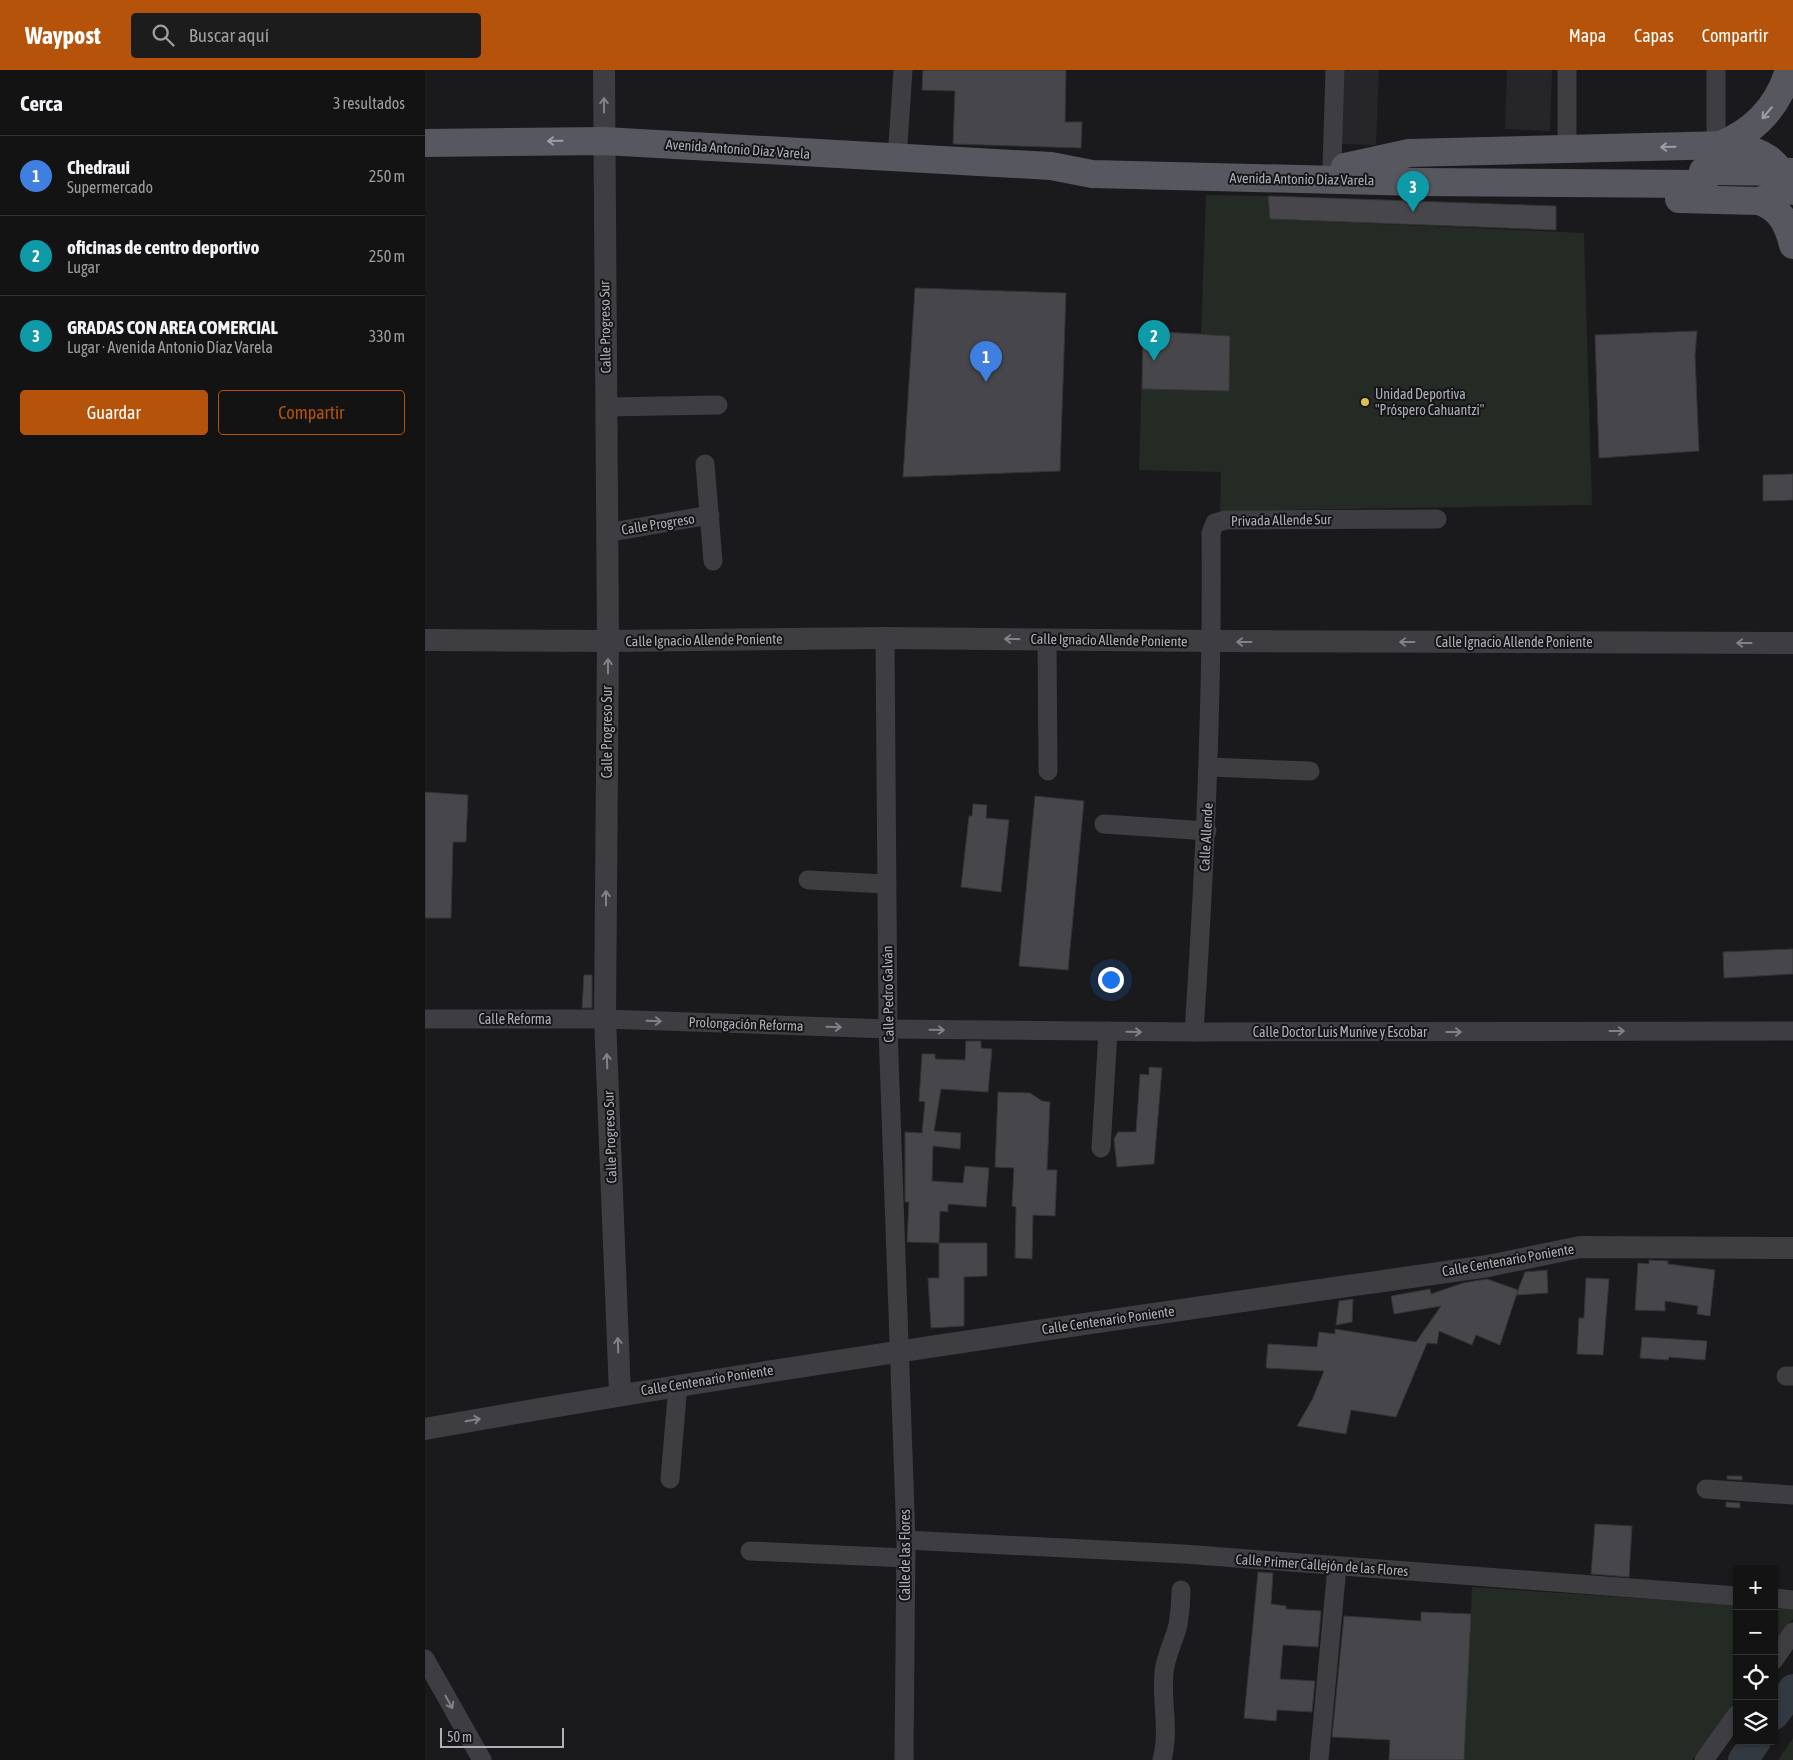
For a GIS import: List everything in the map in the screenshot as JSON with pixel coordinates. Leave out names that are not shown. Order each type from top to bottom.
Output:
[{"type":"main road","points":[[1722,146],[1750,129],[1764,117],[1781,92],[1789,70]]},
{"type":"main road","name":"Avenida Antonio Díaz Varela","points":[[425,143],[604,141],[1051,166],[1092,174],[1419,182],[1703,178]]},
{"type":"main road","points":[[1339,166],[1409,153],[1722,146],[1740,147],[1764,155],[1776,163],[1793,185]]},
{"type":"main road","points":[[1722,146],[1733,154],[1735,175],[1727,200]]},
{"type":"main road","name":"Avenida Antonio Díaz Varela","points":[[1051,166],[1070,160],[1179,160],[1703,178]]},
{"type":"main road","points":[[1703,178],[1793,185]]},
{"type":"main road","points":[[1419,182],[1477,197],[1727,200],[1759,200],[1793,185]]},
{"type":"main road","points":[[1759,200],[1779,213],[1792,234]]},
{"type":"street","name":"Calle Progreso Sur","points":[[604,70],[608,641],[605,1019],[621,1394]]},
{"type":"street","points":[[897,158],[903,70]]},
{"type":"street","points":[[1335,70],[1339,166]]},
{"type":"street","points":[[1567,70],[1567,150]]},
{"type":"street","points":[[1716,70],[1722,146]]},
{"type":"street","points":[[606,407],[718,405]]},
{"type":"street","points":[[705,464],[713,561]]},
{"type":"street","name":"Calle Progreso","points":[[606,533],[710,515]]},
{"type":"street","name":"Privada Allende Sur","points":[[1212,642],[1211,533],[1215,523],[1226,520],[1437,518]]},
{"type":"street","name":"Calle Ignacio Allende Poniente","points":[[425,640],[608,641],[885,638],[1212,642],[1793,643]]},
{"type":"street","name":"Calle Pedro Galván","points":[[885,638],[888,1029],[899,1350]]},
{"type":"street","points":[[1047,640],[1048,771]]},
{"type":"street","name":"Calle Allende","points":[[1194,1032],[1207,831],[1212,642]]},
{"type":"street","points":[[1209,767],[1310,771]]},
{"type":"street","points":[[1103,824],[1207,831]]},
{"type":"street","points":[[808,880],[886,884]]},
{"type":"street","name":"Calle Reforma","points":[[425,1019],[605,1019]]},
{"type":"street","name":"Prolongación Reforma","points":[[605,1019],[888,1029]]},
{"type":"street","name":"Calle Doctor Luis Munive y Escobar","points":[[888,1029],[1194,1032],[1793,1031]]},
{"type":"street","points":[[1101,1148],[1109,1031]]},
{"type":"street","name":"Calle Centenario Poniente","points":[[425,1429],[621,1394],[899,1350],[1478,1267],[1580,1247],[1793,1248]]},
{"type":"street","name":"Calle de las Flores","points":[[899,1350],[906,1549],[903,1760]]},
{"type":"street","points":[[670,1479],[678,1385]]},
{"type":"street","points":[[1707,1490],[1793,1495]]},
{"type":"street","name":"Calle Primer Callejón de las Flores","points":[[750,1550],[906,1549],[1174,1554],[1733,1596]]},
{"type":"street","points":[[1319,1760],[1337,1567]]},
{"type":"street","points":[[1162,1760],[1167,1726],[1164,1674],[1177,1626],[1181,1590]]},
{"type":"street","points":[[1778,1598],[1793,1600]]},
{"type":"street","points":[[1777,1655],[1793,1632]]},
{"type":"street","points":[[425,1659],[481,1760]]},
{"type":"street","points":[[1705,1760],[1733,1720]]},
{"type":"shaded area","points":[[1343,70],[1379,70],[1376,145],[1340,144]]},
{"type":"shaded area","points":[[1507,70],[1552,70],[1550,131],[1505,129]]},
{"type":"shaded area","name":"Unidad Deportiva \"Próspero Cahuantzi\"","points":[[1206,195],[1268,196],[1270,219],[1584,233],[1592,505],[1220,511],[1221,472],[1139,470],[1143,331],[1201,333]]},
{"type":"shaded area","points":[[1472,1587],[1733,1605],[1733,1704],[1692,1760],[1464,1760]]},
{"type":"shaded area","points":[[1778,1608],[1793,1609],[1793,1619],[1778,1640]]},
{"type":"shaded area","points":[[1793,1738],[1793,1760],[1778,1760]]},
{"type":"building","points":[[923,70],[1066,70],[1065,122],[1082,122],[1081,148],[953,144],[955,91],[922,90]]},
{"type":"building","points":[[1268,196],[1556,206],[1556,230],[1270,219]]},
{"type":"building","points":[[915,288],[1066,293],[1060,471],[903,477]]},
{"type":"building","points":[[1143,331],[1230,336],[1229,391],[1142,389]]},
{"type":"building","points":[[1697,331],[1695,356],[1699,451],[1599,458],[1595,335]]},
{"type":"building","points":[[1793,474],[1793,500],[1763,501],[1763,475]]},
{"type":"building","points":[[425,792],[468,795],[466,842],[453,842],[451,918],[425,918]]},
{"type":"building","points":[[1035,796],[1084,801],[1068,970],[1019,966]]},
{"type":"building","points":[[973,804],[987,805],[986,818],[1009,820],[1001,892],[961,887],[969,816],[972,816]]},
{"type":"building","points":[[1793,949],[1793,974],[1724,978],[1723,952]]},
{"type":"building","points":[[584,975],[592,975],[592,1008],[582,1008]]},
{"type":"building","points":[[966,1041],[981,1041],[981,1048],[992,1049],[988,1092],[941,1089],[934,1131],[961,1133],[960,1149],[933,1146],[932,1181],[963,1183],[965,1166],[989,1168],[986,1207],[948,1204],[948,1212],[940,1211],[939,1243],[907,1242],[909,1202],[905,1202],[905,1132],[922,1133],[925,1102],[919,1101],[922,1054],[935,1054],[935,1059],[965,1060]]},
{"type":"building","points":[[1149,1067],[1162,1068],[1154,1164],[1117,1167],[1114,1139],[1118,1132],[1136,1132],[1140,1074],[1149,1075]]},
{"type":"building","points":[[998,1092],[1030,1093],[1042,1101],[1050,1102],[1047,1170],[1057,1170],[1055,1216],[1033,1215],[1032,1259],[1015,1258],[1016,1207],[1012,1206],[1014,1168],[995,1167]]},
{"type":"building","points":[[939,1243],[987,1243],[987,1276],[964,1277],[964,1326],[931,1328],[928,1278],[939,1278]]},
{"type":"building","points":[[1649,1260],[1668,1261],[1668,1264],[1715,1270],[1710,1316],[1697,1314],[1698,1306],[1665,1301],[1665,1311],[1635,1310],[1638,1263],[1649,1264]]},
{"type":"building","points":[[1547,1270],[1548,1293],[1516,1295],[1525,1272]]},
{"type":"building","points":[[1586,1278],[1609,1279],[1603,1355],[1577,1354],[1579,1318],[1584,1318]]},
{"type":"building","points":[[1487,1279],[1518,1290],[1500,1345],[1476,1335],[1472,1345],[1439,1331],[1437,1344],[1427,1343],[1396,1417],[1351,1410],[1346,1434],[1297,1426],[1312,1400],[1324,1371],[1266,1368],[1268,1344],[1317,1347],[1319,1332],[1335,1334],[1335,1329],[1416,1342],[1441,1306],[1394,1314],[1391,1296],[1430,1289],[1431,1294],[1463,1283]]},
{"type":"building","points":[[1353,1299],[1352,1322],[1336,1325],[1339,1301]]},
{"type":"building","points":[[1642,1337],[1707,1341],[1705,1360],[1669,1357],[1668,1360],[1640,1358]]},
{"type":"building","points":[[1727,1476],[1742,1476],[1742,1480],[1727,1479]]},
{"type":"building","points":[[1726,1502],[1740,1503],[1740,1508],[1726,1507]]},
{"type":"building","points":[[1595,1524],[1632,1526],[1629,1577],[1591,1574]]},
{"type":"building","points":[[1258,1572],[1273,1573],[1271,1604],[1286,1606],[1286,1609],[1321,1611],[1318,1647],[1283,1645],[1280,1679],[1315,1681],[1312,1712],[1277,1710],[1276,1721],[1244,1718]]},
{"type":"building","points":[[1421,1612],[1471,1614],[1464,1760],[1389,1760],[1390,1740],[1332,1737],[1344,1616],[1421,1621]]},
{"type":"waterway","points":[[1778,1710],[1793,1689]]},
{"type":"waterway","points":[[1743,1760],[1753,1745]]},
{"type":"place","name":"GRADAS CON AREA COMERCIAL","points":[[1413,212]]},
{"type":"place","name":"oficinas de centro deportivo","points":[[1154,361]]},
{"type":"place","name":"Chedraui","points":[[986,382]]},
{"type":"place","name":"Unidad Deportiva \"Próspero Cahuantzi\"","points":[[1365,402]]}]
